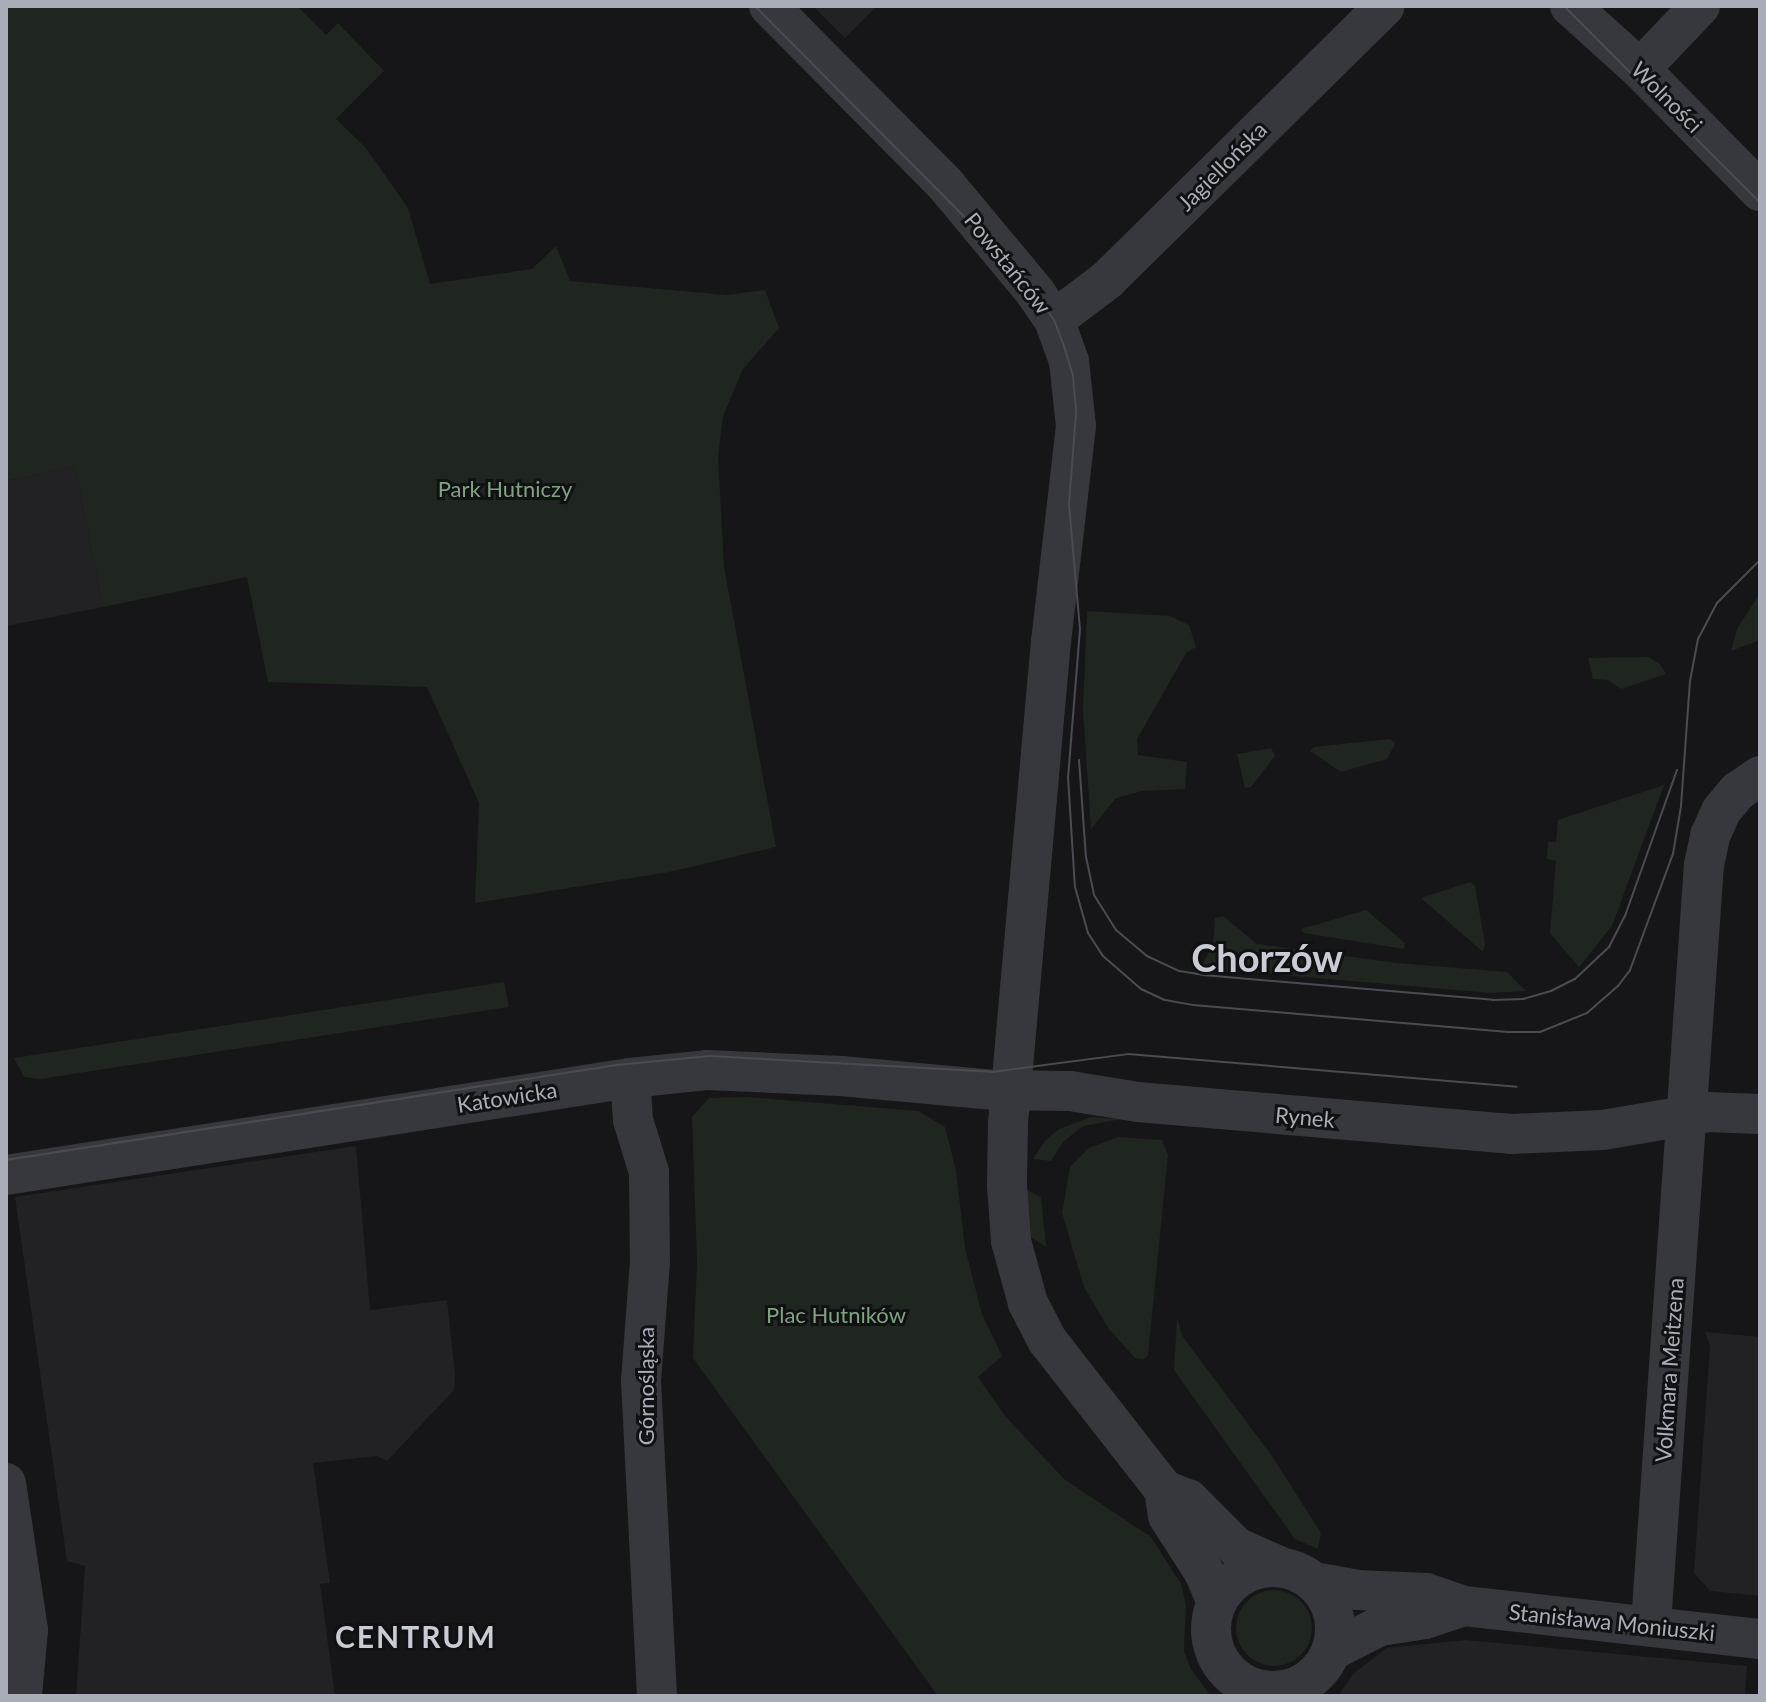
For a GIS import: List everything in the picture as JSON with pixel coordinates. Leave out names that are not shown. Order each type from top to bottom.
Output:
[{"type":"street","name":"Powstańców","points":[[769,6],[946,185],[1024,277],[1054,320],[1069,361],[1076,413],[1051,641],[1011,1090]]},
{"type":"street","name":"Jagiellońska","points":[[1054,320],[1107,280],[1385,6]]},
{"type":"street","name":"Wolności","points":[[1570,6],[1640,69],[1760,191]]},
{"type":"street","points":[[1640,69],[1700,6]]},
{"type":"street","points":[[1760,776],[1726,804],[1710,836],[1704,865],[1687,1116],[1708,1112],[1760,1114]]},
{"type":"street","name":"Katowicka","points":[[6,1175],[630,1078],[707,1070],[769,1071],[1011,1090]]},
{"type":"street","name":"Górnośląska","points":[[630,1078],[633,1120],[649,1172],[650,1261],[641,1380],[657,1696]]},
{"type":"street","points":[[1011,1090],[1008,1213],[1016,1266],[1028,1303],[1055,1353],[1164,1490],[1168,1516],[1204,1572],[1217,1602]]},
{"type":"street","name":"Rynek","points":[[1011,1090],[1070,1091],[1138,1102],[1511,1134],[1603,1130],[1687,1116]]},
{"type":"street","name":"Volkmara Meitzena","points":[[1651,1624],[1687,1116]]},
{"type":"street","points":[[6,1483],[28,1630],[22,1696]]},
{"type":"street","points":[[1164,1490],[1188,1499],[1236,1547],[1297,1574],[1358,1590],[1426,1593],[1464,1606]]},
{"type":"street","points":[[1318,1673],[1334,1621],[1325,1594],[1297,1574],[1248,1572],[1228,1588],[1217,1602],[1212,1620],[1215,1651],[1228,1671],[1247,1690],[1277,1691],[1303,1683],[1318,1673],[1380,1626],[1425,1619],[1464,1606]]},
{"type":"street","name":"Stanisława Moniuszki","points":[[1464,1606],[1651,1624],[1760,1639]]},
{"type":"shaded area","points":[[813,6],[877,6],[845,38]]},
{"type":"shaded area","points":[[75,467],[103,607],[6,626],[6,481]]},
{"type":"shaded area","points":[[356,1146],[370,1310],[447,1300],[455,1375],[454,1390],[387,1461],[377,1456],[313,1463],[330,1583],[320,1584],[335,1696],[76,1696],[85,1566],[67,1561],[15,1197]]},
{"type":"shaded area","points":[[1705,1332],[1760,1337],[1760,1596],[1710,1591],[1694,1573],[1710,1346]]},
{"type":"shaded area","points":[[1465,1640],[1747,1666],[1745,1696],[1338,1696],[1354,1673],[1387,1648]]},
{"type":"green space","name":"Park Hutniczy","points":[[6,6],[297,6],[326,35],[338,23],[384,71],[336,119],[366,148],[408,208],[430,284],[532,269],[556,246],[570,281],[726,295],[765,290],[779,328],[743,369],[723,416],[718,456],[724,567],[776,847],[669,872],[475,903],[479,803],[427,687],[268,682],[247,577],[103,607],[75,467],[6,481]]},
{"type":"green space","points":[[1760,593],[1760,640],[1731,651],[1737,629]]},
{"type":"green space","points":[[1087,611],[1170,616],[1189,625],[1196,647],[1186,653],[1137,739],[1138,755],[1187,762],[1185,789],[1142,791],[1116,798],[1091,829],[1083,710]]},
{"type":"green space","points":[[1648,657],[1660,664],[1666,674],[1621,689],[1608,680],[1593,679],[1588,658]]},
{"type":"green space","points":[[1390,739],[1395,744],[1387,759],[1341,772],[1310,751],[1314,747]]},
{"type":"green space","points":[[1271,748],[1275,756],[1251,787],[1245,788],[1237,754]]},
{"type":"green space","points":[[1664,785],[1612,926],[1579,967],[1550,933],[1556,861],[1547,859],[1548,842],[1556,842],[1558,820]]},
{"type":"green space","points":[[1470,882],[1475,886],[1485,944],[1483,952],[1421,898]]},
{"type":"green space","points":[[1366,910],[1405,943],[1404,949],[1304,933],[1301,929]]},
{"type":"green space","points":[[1223,916],[1257,944],[1397,963],[1507,972],[1526,991],[1491,993],[1200,968],[1213,946],[1215,918]]},
{"type":"green space","points":[[504,982],[509,1007],[40,1079],[24,1077],[14,1058]]},
{"type":"green space","name":"Plac Hutników","points":[[747,1097],[918,1111],[945,1127],[956,1170],[965,1248],[982,1314],[1002,1356],[978,1377],[1006,1417],[1064,1479],[1151,1537],[1181,1584],[1186,1605],[1184,1651],[1191,1669],[1211,1696],[938,1696],[693,1358],[697,1263],[692,1117],[709,1098]]},
{"type":"green space","points":[[1091,1117],[1122,1119],[1083,1126],[1063,1142],[1051,1161],[1033,1159],[1045,1141],[1059,1129]]},
{"type":"green space","points":[[1118,1137],[1162,1140],[1168,1155],[1148,1355],[1144,1359],[1135,1358],[1108,1328],[1084,1287],[1062,1213],[1070,1167],[1089,1148]]},
{"type":"green space","points":[[1026,1190],[1041,1197],[1046,1247],[1029,1236]]},
{"type":"green space","points":[[1177,1319],[1183,1337],[1272,1456],[1321,1533],[1318,1549],[1295,1539],[1174,1370]]},
{"type":"green space","points":[[1274,1590],[1289,1593],[1301,1601],[1309,1613],[1312,1628],[1309,1643],[1301,1655],[1289,1663],[1274,1666],[1259,1663],[1247,1655],[1239,1643],[1236,1628],[1239,1613],[1247,1601],[1259,1593]]},
{"type":"tram line","points":[[755,6],[1024,277],[1054,320],[1073,376],[1076,413],[1069,504],[1080,629],[1068,777],[1075,887],[1088,933],[1103,956],[1141,989],[1165,1000],[1193,1005],[1508,1032],[1540,1032],[1587,1013],[1618,986],[1630,970],[1673,854],[1681,806],[1690,681],[1698,639],[1717,603],[1760,560]]},
{"type":"tram line","points":[[1564,6],[1760,203]]},
{"type":"tram line","points":[[1079,760],[1086,857],[1094,895],[1116,930],[1147,956],[1179,971],[1203,975],[1493,1000],[1523,999],[1551,991],[1575,979],[1609,947],[1625,916],[1677,770]]},
{"type":"tram line","points":[[6,1160],[617,1065],[710,1056],[992,1072],[1128,1054],[1517,1087]]},
{"type":"district","name":"Chorzów","points":[[1267,958]]},
{"type":"district","name":"CENTRUM","points":[[416,1636]]}]
